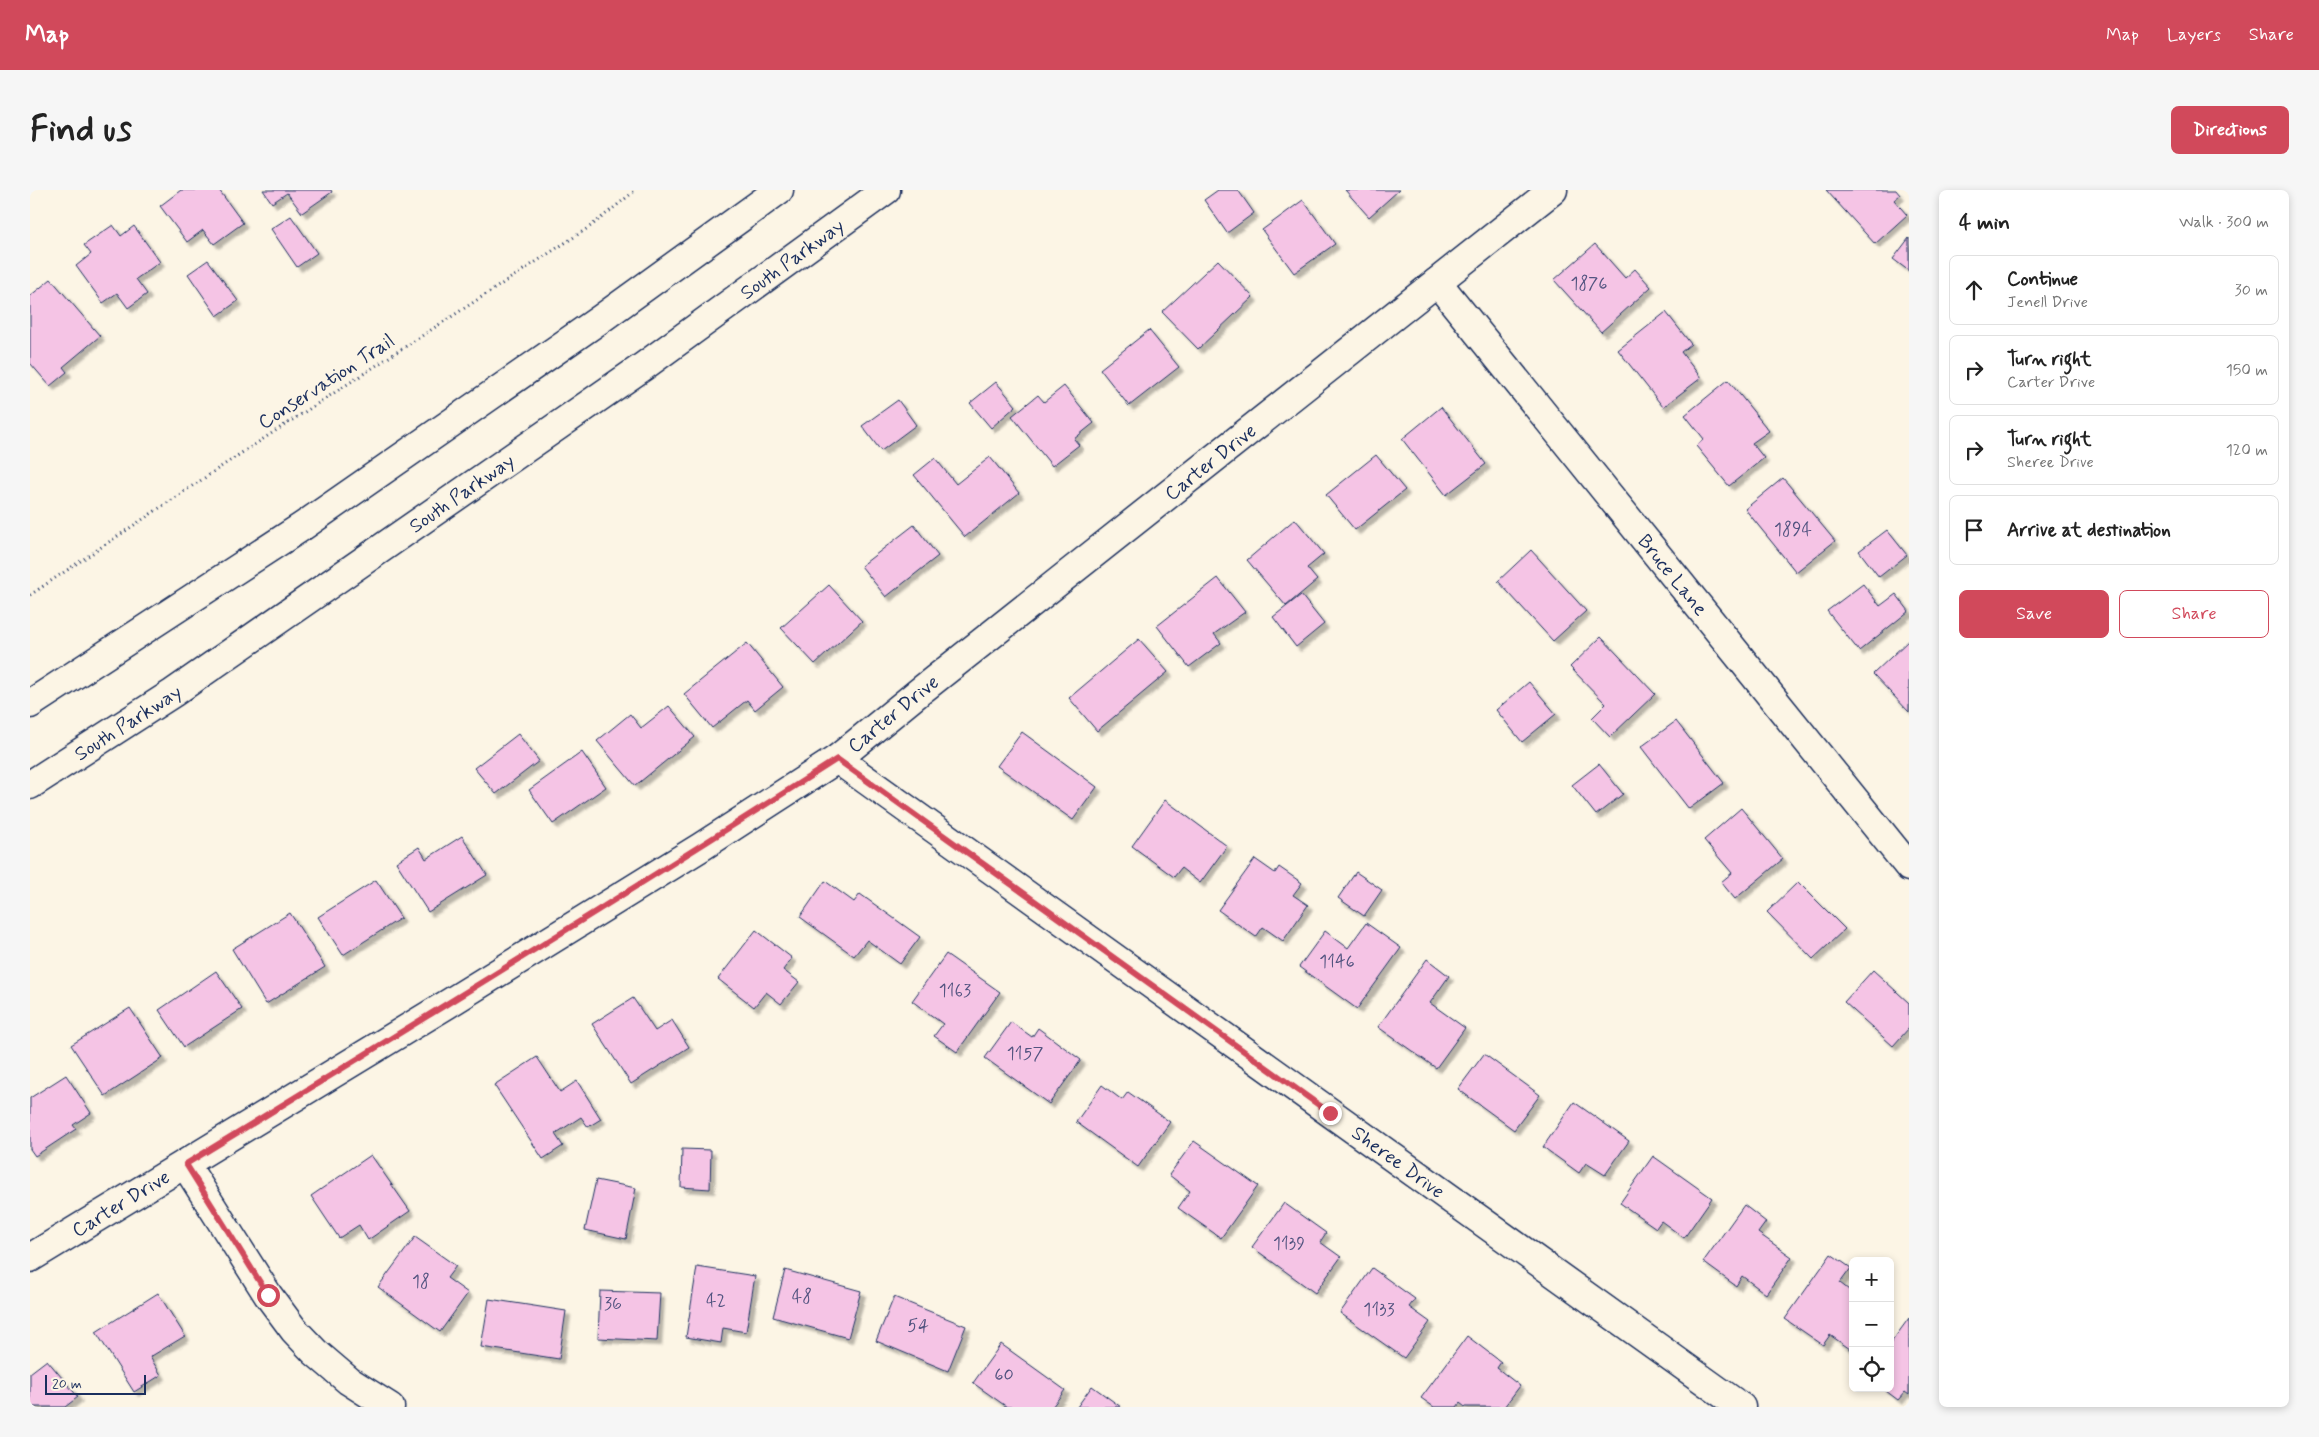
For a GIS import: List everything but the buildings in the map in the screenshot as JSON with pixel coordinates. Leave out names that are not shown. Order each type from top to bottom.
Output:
[{"type":"street","points":[[30,704],[303,526],[602,318],[779,190]]},
{"type":"street","name":"South Parkway","points":[[30,785],[173,693],[644,366],[886,190]]},
{"type":"street","name":"Carter Drive","points":[[30,1258],[504,969],[837,759],[1553,190]]},
{"type":"street","name":"Bruce Lane","points":[[1437,282],[1909,867]]},
{"type":"street","name":"Sheree Drive","points":[[837,759],[1741,1407]]},
{"type":"street","points":[[186,1164],[268,1295],[294,1330],[315,1352],[349,1381],[390,1407]]},
{"type":"path","name":"Conservation Trail","points":[[30,595],[249,449],[591,226],[636,190]]},
{"type":"route","points":[[268,1295],[186,1164],[446,1005],[837,759],[1330,1113]]}]
